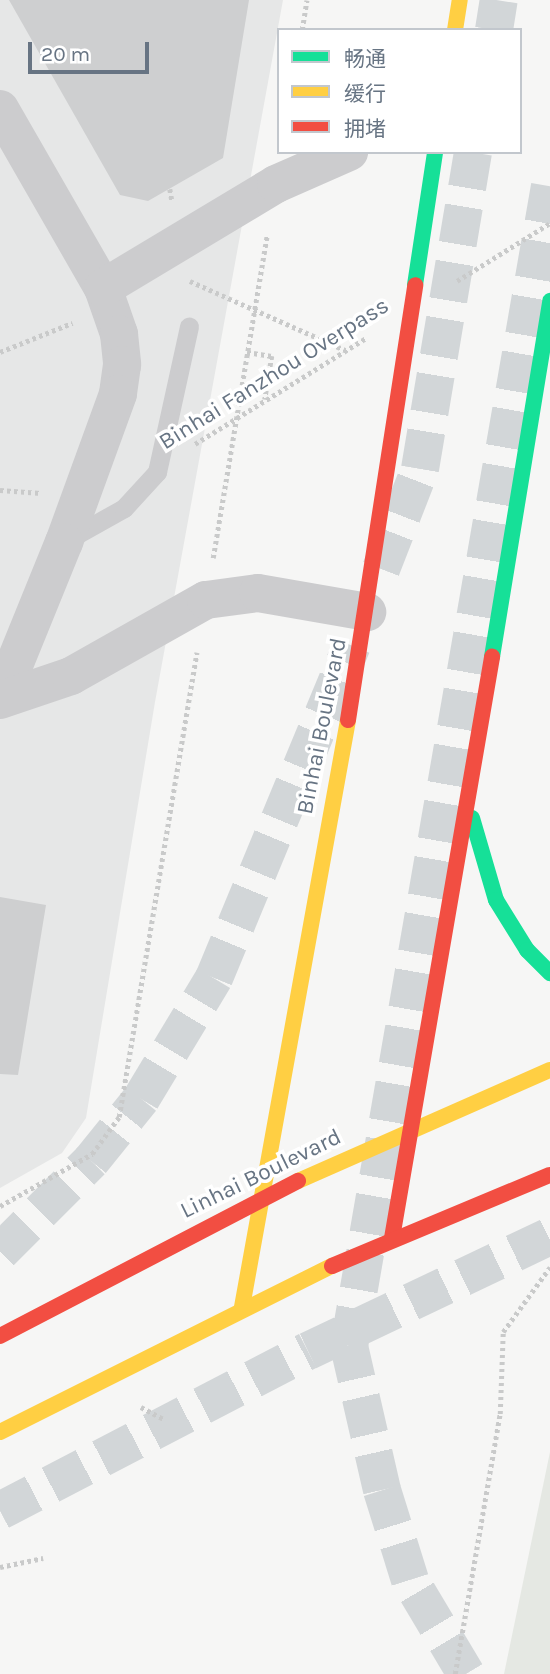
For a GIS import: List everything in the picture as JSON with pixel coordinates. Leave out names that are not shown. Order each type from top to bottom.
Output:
[{"type":"main road","points":[[455,28],[460,0]]},
{"type":"main road","name":"Binhai Boulevard","points":[[243,1307],[260,1198],[367,612],[435,154]]},
{"type":"main road","points":[[392,1238],[409,1129],[469,802],[550,301]]},
{"type":"main road","points":[[469,802],[478,849],[496,900],[527,950],[550,973]]},
{"type":"main road","name":"Linhai Boulevard","points":[[0,1336],[260,1198],[409,1129],[550,1070]]},
{"type":"main road","points":[[0,1432],[243,1307],[392,1238],[550,1175]]},
{"type":"street","points":[[0,109],[103,288],[119,334],[119,385],[64,542],[0,700],[71,676],[206,600],[258,593],[367,612]]},
{"type":"street","points":[[103,288],[276,184],[344,154]]},
{"type":"lane","points":[[64,542],[124,508],[158,472],[189,326]]},
{"type":"path","points":[[302,28],[307,0]]},
{"type":"path","points":[[0,1206],[92,1154],[119,1117],[276,184]]},
{"type":"path","points":[[170,189],[174,214]]},
{"type":"path","points":[[448,287],[550,223]]},
{"type":"path","points":[[183,278],[346,350]]},
{"type":"path","name":"Binhai Fanzhou Overpass","points":[[186,449],[368,336]]},
{"type":"path","points":[[247,352],[272,356],[265,400]]},
{"type":"path","points":[[0,490],[53,494]]},
{"type":"path","points":[[455,1674],[500,1414],[503,1332],[550,1267]]},
{"type":"path","points":[[141,1407],[165,1420]]},
{"type":"path","points":[[0,1567],[43,1558]]},
{"type":"shaded area","points":[[0,0],[283,0],[155,702],[86,1118],[62,1153],[0,1188]]},
{"type":"shaded area","points":[[550,1452],[550,1674],[504,1674]]},
{"type":"building","points":[[9,0],[249,0],[223,158],[148,201],[120,195]]},
{"type":"building","points":[[0,897],[46,905],[18,1075],[0,1074]]},
{"type":"tunnel","points":[[494,28],[499,0]]},
{"type":"tunnel","points":[[381,569],[420,469],[473,154]]},
{"type":"tunnel","points":[[466,1674],[410,1580],[382,1490],[349,1346],[550,186]]},
{"type":"tunnel","points":[[0,1252],[91,1161],[141,1099],[214,978],[352,645]]},
{"type":"tunnel","points":[[0,1511],[308,1351],[550,1236]]},
{"type":"traffic: fast","points":[[415,285],[435,154]]},
{"type":"traffic: fast","points":[[492,657],[550,301]]},
{"type":"traffic: fast","points":[[472,818],[496,900],[527,950],[550,973]]},
{"type":"traffic: slow","points":[[455,28],[460,0]]},
{"type":"traffic: slow","points":[[242,1307],[348,720]]},
{"type":"traffic: slow","points":[[298,1181],[550,1070]]},
{"type":"traffic: slow","points":[[0,1432],[332,1266]]},
{"type":"traffic: jam","points":[[348,720],[415,285]]},
{"type":"traffic: jam","points":[[392,1238],[492,657]]},
{"type":"traffic: jam","points":[[332,1266],[550,1175]]},
{"type":"traffic: jam","points":[[0,1336],[298,1181]]}]
